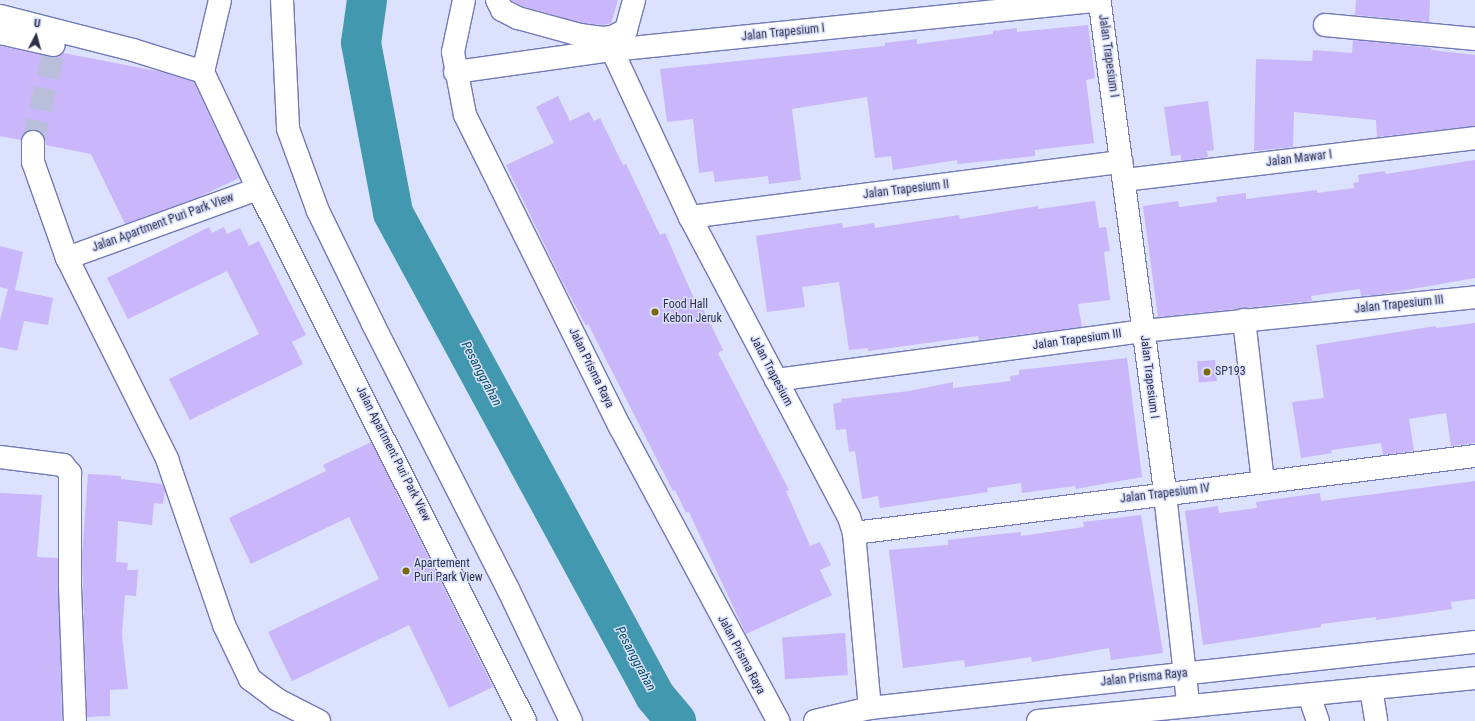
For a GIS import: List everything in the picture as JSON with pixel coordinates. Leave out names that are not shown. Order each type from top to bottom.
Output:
[{"type":"street","points":[[0,33],[55,42],[133,50],[203,72],[220,0]]},
{"type":"street","name":"Jalan Prisma Raya","points":[[464,0],[452,52],[465,115],[620,427],[778,721]]},
{"type":"street","points":[[497,0],[502,10],[518,18],[580,35],[612,37],[626,30],[634,0]]},
{"type":"street","points":[[282,1],[288,129],[318,211],[376,331],[508,589],[571,721]]},
{"type":"street","name":"Jalan Trapesium I","points":[[455,72],[612,50],[1091,1],[1100,4],[1103,12],[1165,494],[1183,673],[1188,704]]},
{"type":"street","points":[[0,16],[55,42]]},
{"type":"street","points":[[1325,25],[1475,39]]},
{"type":"street","name":"Jalan Trapesium","points":[[612,50],[690,217],[849,517],[854,533],[870,708]]},
{"type":"street","name":"Jalan Apartment Puri Park View","points":[[203,72],[258,188],[525,721]]},
{"type":"street","name":"Jalan Mawar I","points":[[1123,171],[1475,138]]},
{"type":"street","points":[[33,142],[33,162],[67,258],[167,460],[224,625],[250,679],[278,700],[319,721]]},
{"type":"street","name":"Jalan Trapesium II","points":[[690,217],[1123,171]]},
{"type":"street","name":"Jalan Apartment Puri Park View","points":[[67,258],[258,188]]},
{"type":"street","name":"Jalan Trapesium III","points":[[776,380],[1143,331],[1475,297]]},
{"type":"street","points":[[1244,320],[1263,482]]},
{"type":"street","name":"Jalan Trapesium IV","points":[[854,533],[1475,456]]},
{"type":"street","points":[[0,457],[63,465],[70,473],[70,586],[76,721]]},
{"type":"street","name":"Jalan Prisma Raya","points":[[814,721],[870,708],[1475,642]]},
{"type":"street","points":[[1038,721],[1188,704],[1309,695],[1475,678]]},
{"type":"street","points":[[1371,688],[1376,721]]},
{"type":"street","points":[[1309,695],[1318,721]]},
{"type":"building","points":[[511,0],[618,0],[611,23],[603,25],[582,23],[522,6]]},
{"type":"building","points":[[1356,0],[1430,0],[1429,22],[1355,15]]},
{"type":"building","points":[[1088,25],[1095,78],[1086,80],[1094,143],[1035,150],[1035,156],[958,164],[957,160],[893,170],[891,156],[875,158],[867,97],[792,109],[801,180],[769,184],[768,176],[715,182],[713,171],[699,173],[693,119],[667,122],[660,69],[885,46],[885,43],[917,39],[917,44],[993,34],[993,31],[1017,28],[1017,32]]},
{"type":"building","points":[[1353,40],[1432,48],[1431,50],[1475,55],[1475,126],[1377,137],[1376,120],[1294,112],[1293,147],[1254,151],[1256,59],[1312,61],[1313,50],[1352,53]]},
{"type":"building","points":[[0,46],[51,57],[63,53],[162,72],[194,82],[239,178],[197,198],[125,224],[91,154],[46,145],[44,135],[33,130],[26,131],[21,140],[0,136]]},
{"type":"building","points":[[558,96],[570,121],[589,112],[594,121],[600,118],[623,165],[626,164],[660,235],[665,233],[697,305],[700,303],[712,327],[723,350],[718,353],[789,490],[786,491],[810,546],[820,542],[831,565],[820,570],[832,595],[746,634],[689,512],[686,513],[675,490],[673,491],[588,324],[586,326],[562,281],[506,165],[554,143],[536,107]]},
{"type":"building","points":[[1208,101],[1214,150],[1207,151],[1208,157],[1181,161],[1181,155],[1171,156],[1164,107]]},
{"type":"building","points":[[1475,160],[1475,278],[1377,295],[1361,296],[1360,289],[1311,296],[1312,301],[1158,317],[1143,206],[1178,201],[1179,207],[1217,202],[1216,197],[1246,193],[1246,199],[1317,190],[1317,193],[1354,188],[1353,183],[1359,182],[1358,175],[1385,171],[1386,174]]},
{"type":"building","points":[[1095,201],[1099,228],[1106,227],[1110,251],[1104,252],[1110,300],[1078,304],[1082,327],[979,340],[978,336],[868,351],[868,348],[849,350],[839,282],[802,287],[805,307],[767,312],[756,236],[842,223],[843,228],[874,223],[875,228],[959,215],[960,219],[1038,206],[1038,209]]},
{"type":"building","points":[[209,227],[212,233],[224,227],[227,234],[240,228],[249,246],[259,241],[306,335],[292,342],[303,364],[190,420],[169,379],[259,334],[227,271],[128,319],[107,278]]},
{"type":"building","points":[[0,246],[23,252],[15,290],[53,298],[48,325],[24,321],[17,351],[0,347],[0,320],[8,289],[0,287]]},
{"type":"building","points":[[1475,323],[1475,443],[1451,446],[1446,413],[1409,419],[1414,451],[1383,455],[1381,443],[1331,450],[1332,453],[1301,458],[1292,402],[1324,398],[1316,345],[1436,326],[1436,328]]},
{"type":"building","points":[[1127,358],[1142,477],[1076,489],[1075,486],[1022,493],[1021,483],[987,488],[988,492],[880,508],[878,496],[862,499],[855,451],[849,452],[846,429],[836,430],[833,404],[842,402],[841,399],[909,391],[953,382],[953,388],[1011,381],[1010,376],[1019,375],[1019,370]]},
{"type":"building","name":"SP193","points":[[1215,360],[1217,381],[1199,382],[1197,362]]},
{"type":"building","name":"Apartement Puri Park View","points":[[371,442],[493,687],[449,708],[409,625],[292,681],[268,632],[379,579],[349,517],[251,564],[229,518],[326,471],[323,465]]},
{"type":"building","points":[[88,474],[121,476],[121,479],[162,484],[165,490],[163,504],[154,503],[152,525],[118,521],[116,562],[128,563],[127,570],[138,570],[136,596],[125,595],[122,635],[128,689],[110,690],[110,716],[87,717],[82,557]]},
{"type":"building","points":[[1475,481],[1475,599],[1451,602],[1452,609],[1376,620],[1376,617],[1321,624],[1321,627],[1203,645],[1185,511],[1218,506],[1219,513],[1257,508],[1256,502],[1320,493],[1321,501]]},
{"type":"building","points":[[0,493],[42,495],[37,557],[58,558],[62,721],[0,721]]},
{"type":"building","points":[[1141,515],[1163,653],[1111,660],[1109,648],[1032,662],[1031,657],[965,667],[964,660],[903,668],[889,550],[948,545],[948,540],[983,536],[1021,532],[1021,536],[1084,527],[1083,522]]},
{"type":"building","points":[[845,633],[848,675],[785,679],[782,637]]},
{"type":"waterway","name":"Pesanggrahan","points":[[367,0],[361,43],[393,213],[655,696],[676,721]]},
{"type":"tunnel","points":[[33,142],[54,51]]},
{"type":"place","name":"Food Hall Kebon Jeruk","points":[[655,312]]},
{"type":"place","name":"SP193","points":[[1207,372]]},
{"type":"place","name":"Apartement Puri Park View","points":[[406,571]]}]
